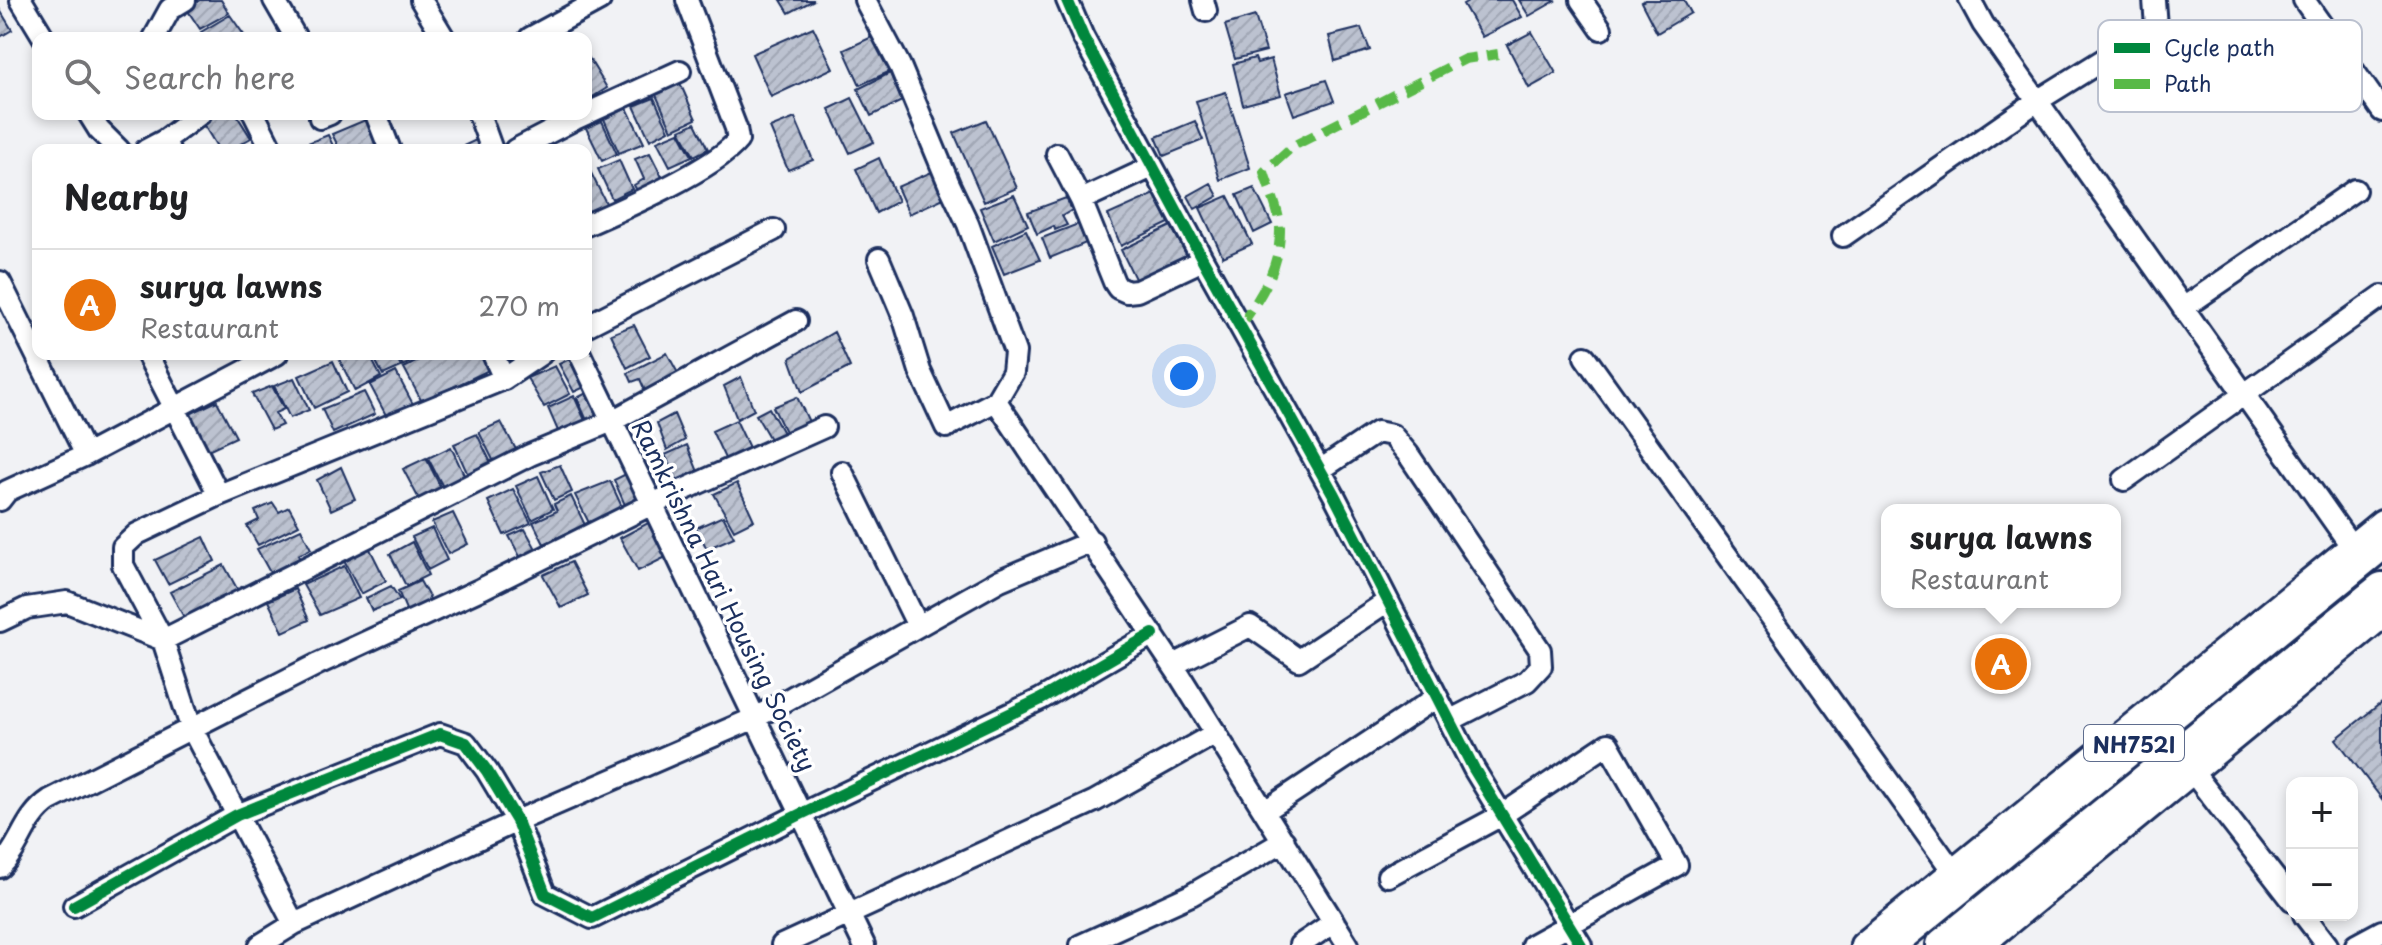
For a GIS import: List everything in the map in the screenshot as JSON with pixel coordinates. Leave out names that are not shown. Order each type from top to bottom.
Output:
[{"type":"highway","name":"NH752I","points":[[1888,945],[1957,877],[2365,549]]},
{"type":"highway","name":"NH752I","points":[[1943,945],[2186,764],[2382,589]]},
{"type":"street","points":[[21,0],[40,32]]},
{"type":"street","points":[[157,32],[170,9],[185,0]]},
{"type":"street","points":[[274,0],[293,32]]},
{"type":"street","points":[[421,0],[440,32]]},
{"type":"street","points":[[541,32],[600,0]]},
{"type":"street","points":[[592,222],[714,160],[729,151],[738,140],[687,0]]},
{"type":"street","points":[[865,0],[900,66],[968,224],[1015,352],[1013,372],[996,401],[946,427],[920,371],[903,316],[879,259]]},
{"type":"street","points":[[1067,0],[1083,37],[1152,167],[1320,470],[1474,769],[1581,945]]},
{"type":"street","points":[[1581,0],[1601,29]]},
{"type":"street","points":[[1970,0],[1983,24],[2243,393],[2365,549],[2382,522]]},
{"type":"street","points":[[2154,0],[2155,20]]},
{"type":"street","points":[[2304,0],[2318,20]]},
{"type":"street","points":[[1843,236],[2037,101],[2098,63]]},
{"type":"street","points":[[592,111],[680,71]]},
{"type":"street","points":[[2362,83],[2382,111]]},
{"type":"street","points":[[93,120],[113,144]]},
{"type":"street","points":[[168,144],[194,120]]},
{"type":"street","points":[[257,120],[269,144]]},
{"type":"street","points":[[378,120],[388,144]]},
{"type":"street","points":[[481,120],[490,144]]},
{"type":"street","points":[[527,144],[573,120]]},
{"type":"street","points":[[1057,154],[1081,200],[1118,288],[1127,292],[1137,291],[1203,260]]},
{"type":"street","points":[[1081,200],[1152,167]]},
{"type":"street","points":[[2183,308],[2355,190]]},
{"type":"street","points":[[592,323],[774,230]]},
{"type":"street","points":[[0,282],[32,346]]},
{"type":"street","points":[[2124,480],[2382,296]]},
{"type":"street","points":[[0,621],[27,608],[67,602],[163,640],[530,455],[612,421],[796,321]]},
{"type":"street","points":[[1585,357],[1957,877],[1863,945]]},
{"type":"street","points":[[39,360],[86,455]]},
{"type":"street","points":[[150,360],[219,495]]},
{"type":"street","points":[[2,490],[86,455],[262,360]]},
{"type":"street","points":[[496,360],[504,379]]},
{"type":"street","points":[[294,924],[191,727],[163,640],[123,565],[123,547],[137,534],[219,495],[504,379],[532,360]]},
{"type":"street","name":"Ramkrishna Hari Housing Society","points":[[583,360],[864,945]]},
{"type":"street","points":[[996,401],[1153,634],[1348,945]]},
{"type":"street","points":[[0,867],[8,859],[38,807],[318,664],[481,589],[652,504],[824,427]]},
{"type":"street","points":[[1320,470],[1377,432],[1392,435],[1408,454],[1540,650],[1541,666],[1527,681],[1449,721]]},
{"type":"street","points":[[842,472],[918,626]]},
{"type":"street","points":[[260,945],[294,924],[517,821],[755,718],[1000,580],[1092,541]]},
{"type":"street","points":[[1173,665],[1250,626],[1299,660],[1388,601]]},
{"type":"street","points":[[1981,945],[2186,764],[2382,616]]},
{"type":"street","points":[[74,906],[237,815],[440,734],[466,743],[487,771],[517,821],[545,894],[592,918],[1041,699],[1153,634]]},
{"type":"street","points":[[1265,811],[1437,697]]},
{"type":"street","points":[[782,945],[1095,801],[1216,733]]},
{"type":"street","points":[[1388,876],[1502,815],[1608,744],[1677,865],[1532,945]]},
{"type":"street","points":[[2186,764],[2286,892]]},
{"type":"street","points":[[1081,945],[1191,895],[1284,841]]},
{"type":"street","points":[[2309,921],[2327,945]]},
{"type":"street","points":[[1300,945],[1334,922]]},
{"type":"street","points":[[2356,945],[2382,931]]},
{"type":"building","points":[[200,0],[221,0],[229,13],[200,29],[186,8]]},
{"type":"building","points":[[781,0],[814,0],[789,13]]},
{"type":"building","points":[[1470,0],[1512,0],[1522,17],[1482,37],[1463,4]]},
{"type":"building","points":[[1519,0],[1554,0],[1555,1],[1529,16]]},
{"type":"building","points":[[1684,0],[1691,13],[1657,33],[1641,2]]},
{"type":"building","points":[[0,10],[12,30],[0,37]]},
{"type":"building","points":[[230,15],[242,32],[201,32]]},
{"type":"building","points":[[1255,16],[1266,51],[1235,59],[1225,25]]},
{"type":"building","points":[[813,27],[833,68],[771,97],[752,54]]},
{"type":"building","points":[[1361,28],[1370,50],[1335,61],[1329,36]]},
{"type":"building","points":[[1532,32],[1556,73],[1529,88],[1507,45]]},
{"type":"building","points":[[876,35],[893,70],[860,85],[844,50]]},
{"type":"building","points":[[1255,58],[1257,63],[1271,59],[1281,95],[1243,105],[1233,64]]},
{"type":"building","points":[[592,63],[607,88],[592,97]]},
{"type":"building","points":[[890,73],[902,101],[871,116],[858,89]]},
{"type":"building","points":[[1326,80],[1334,101],[1294,115],[1286,93]]},
{"type":"building","points":[[680,83],[696,119],[672,130],[656,95]]},
{"type":"building","points":[[1226,92],[1250,168],[1220,180],[1196,101]]},
{"type":"building","points":[[654,98],[669,130],[650,140],[634,106]]},
{"type":"building","points":[[852,98],[874,142],[850,153],[829,109]]},
{"type":"building","points":[[627,108],[644,143],[619,153],[604,119]]},
{"type":"building","points":[[795,118],[813,160],[788,170],[770,128]]},
{"type":"building","points":[[240,120],[251,138],[240,144],[215,144],[202,122]]},
{"type":"building","points":[[371,120],[382,144],[337,144],[332,134]]},
{"type":"building","points":[[986,120],[1017,188],[984,202],[954,133]]},
{"type":"building","points":[[602,121],[617,154],[602,161],[586,128]]},
{"type":"building","points":[[1195,121],[1203,140],[1164,156],[1156,137]]},
{"type":"building","points":[[695,123],[708,149],[694,156],[680,130]]},
{"type":"building","points":[[679,132],[692,156],[670,166],[657,141]]},
{"type":"building","points":[[328,135],[332,144],[306,144]]},
{"type":"building","points":[[650,153],[665,183],[640,196],[634,185],[644,179],[635,159]]},
{"type":"building","points":[[879,158],[898,201],[876,213],[856,169]]},
{"type":"building","points":[[619,160],[632,189],[612,199],[598,169]]},
{"type":"building","points":[[934,171],[946,197],[909,214],[897,187]]},
{"type":"building","points":[[592,175],[607,205],[592,212]]},
{"type":"building","points":[[1211,183],[1218,196],[1195,209],[1188,196]]},
{"type":"building","points":[[1254,188],[1272,224],[1254,233],[1237,195]]},
{"type":"building","points":[[1155,194],[1169,223],[1121,246],[1108,215]]},
{"type":"building","points":[[1014,195],[1028,225],[994,241],[980,208]]},
{"type":"building","points":[[1228,196],[1252,244],[1223,257],[1200,208]]},
{"type":"building","points":[[1066,198],[1072,210],[1062,216],[1067,225],[1055,230],[1054,226],[1037,234],[1028,212]]},
{"type":"building","points":[[1078,224],[1086,243],[1050,258],[1042,238]]},
{"type":"building","points":[[1171,226],[1188,258],[1137,283],[1121,250]]},
{"type":"building","points":[[1026,230],[1040,260],[1004,274],[992,246]]},
{"type":"building","points":[[634,325],[650,356],[627,368],[611,334]]},
{"type":"building","points":[[834,332],[850,367],[802,392],[790,358]]},
{"type":"building","points":[[667,353],[679,375],[646,393],[640,379],[632,382],[628,373]]},
{"type":"building","points":[[340,360],[372,360],[381,377],[355,391]]},
{"type":"building","points":[[375,360],[397,360],[401,367],[383,375]]},
{"type":"building","points":[[400,360],[414,360],[403,366]]},
{"type":"building","points":[[419,360],[484,360],[489,370],[422,402],[404,368]]},
{"type":"building","points":[[580,360],[591,384],[574,392],[559,364]]},
{"type":"building","points":[[333,361],[347,392],[314,408],[299,376]]},
{"type":"building","points":[[555,366],[570,394],[544,407],[527,378]]},
{"type":"building","points":[[396,372],[414,406],[388,419],[370,385]]},
{"type":"building","points":[[741,377],[754,410],[737,419],[724,386]]},
{"type":"building","points":[[294,378],[309,410],[290,418],[274,386]]},
{"type":"building","points":[[272,386],[284,409],[275,413],[282,425],[271,430],[252,394]]},
{"type":"building","points":[[594,389],[607,416],[589,425],[577,398]]},
{"type":"building","points":[[364,392],[375,414],[333,433],[322,409]]},
{"type":"building","points":[[574,396],[588,427],[561,438],[548,408]]},
{"type":"building","points":[[797,397],[812,428],[789,440],[773,407]]},
{"type":"building","points":[[217,401],[236,437],[208,450],[190,414]]},
{"type":"building","points":[[769,408],[787,440],[774,446],[756,415]]},
{"type":"building","points":[[674,414],[685,440],[667,450],[657,423]]},
{"type":"building","points":[[736,420],[752,454],[728,465],[712,431]]},
{"type":"building","points":[[501,422],[518,453],[495,464],[479,432]]},
{"type":"building","points":[[477,434],[493,467],[469,477],[454,444]]},
{"type":"building","points":[[687,445],[699,474],[680,486],[665,455]]},
{"type":"building","points":[[451,447],[466,479],[444,489],[428,458]]},
{"type":"building","points":[[426,458],[442,490],[420,501],[403,469]]},
{"type":"building","points":[[560,465],[572,492],[554,500],[541,472]]},
{"type":"building","points":[[341,467],[355,499],[331,510],[317,480]]},
{"type":"building","points":[[630,472],[646,504],[628,512],[614,480]]},
{"type":"building","points":[[538,476],[553,509],[532,520],[516,486]]},
{"type":"building","points":[[610,481],[623,509],[589,523],[575,495]]},
{"type":"building","points":[[737,483],[754,520],[734,530],[714,494]]},
{"type":"building","points":[[513,489],[531,523],[504,535],[488,501]]},
{"type":"building","points":[[571,496],[585,525],[544,544],[533,522],[557,511],[554,504]]},
{"type":"building","points":[[273,503],[279,512],[289,507],[299,525],[258,545],[247,526],[259,520],[255,511]]},
{"type":"building","points":[[453,513],[468,544],[448,554],[432,522]]},
{"type":"building","points":[[723,516],[734,537],[707,549],[696,528]]},
{"type":"building","points":[[648,523],[666,557],[638,571],[620,538]]},
{"type":"building","points":[[432,528],[447,560],[428,570],[412,537]]},
{"type":"building","points":[[301,529],[311,549],[298,555],[302,564],[273,578],[257,549]]},
{"type":"building","points":[[525,529],[540,556],[524,564],[509,536]]},
{"type":"building","points":[[204,537],[215,561],[168,584],[155,560]]},
{"type":"building","points":[[412,542],[428,575],[406,586],[390,554]]},
{"type":"building","points":[[369,547],[386,581],[361,594],[343,559]]},
{"type":"building","points":[[571,562],[588,595],[561,608],[543,575]]},
{"type":"building","points":[[224,565],[240,594],[186,621],[170,592]]},
{"type":"building","points":[[344,566],[359,598],[320,615],[303,585]]},
{"type":"building","points":[[420,581],[435,608],[410,619],[398,591]]},
{"type":"building","points":[[391,586],[400,600],[372,611],[366,598]]},
{"type":"building","points":[[295,589],[309,620],[283,632],[268,601]]},
{"type":"building","points":[[2382,702],[2382,799],[2336,739]]},
{"type":"marked path","points":[[1240,327],[1268,280],[1277,255],[1278,214],[1264,172],[1293,146],[1465,59],[1498,54]]},
{"type":"cycle path","points":[[1067,0],[1083,37],[1203,260],[1334,495],[1474,769],[1581,945]]},
{"type":"cycle path","points":[[74,906],[237,815],[440,734],[466,743],[487,771],[517,821],[545,894],[592,918],[1041,699],[1153,634]]},
{"type":"place","name":"surya lawns","points":[[2001,664]]}]
